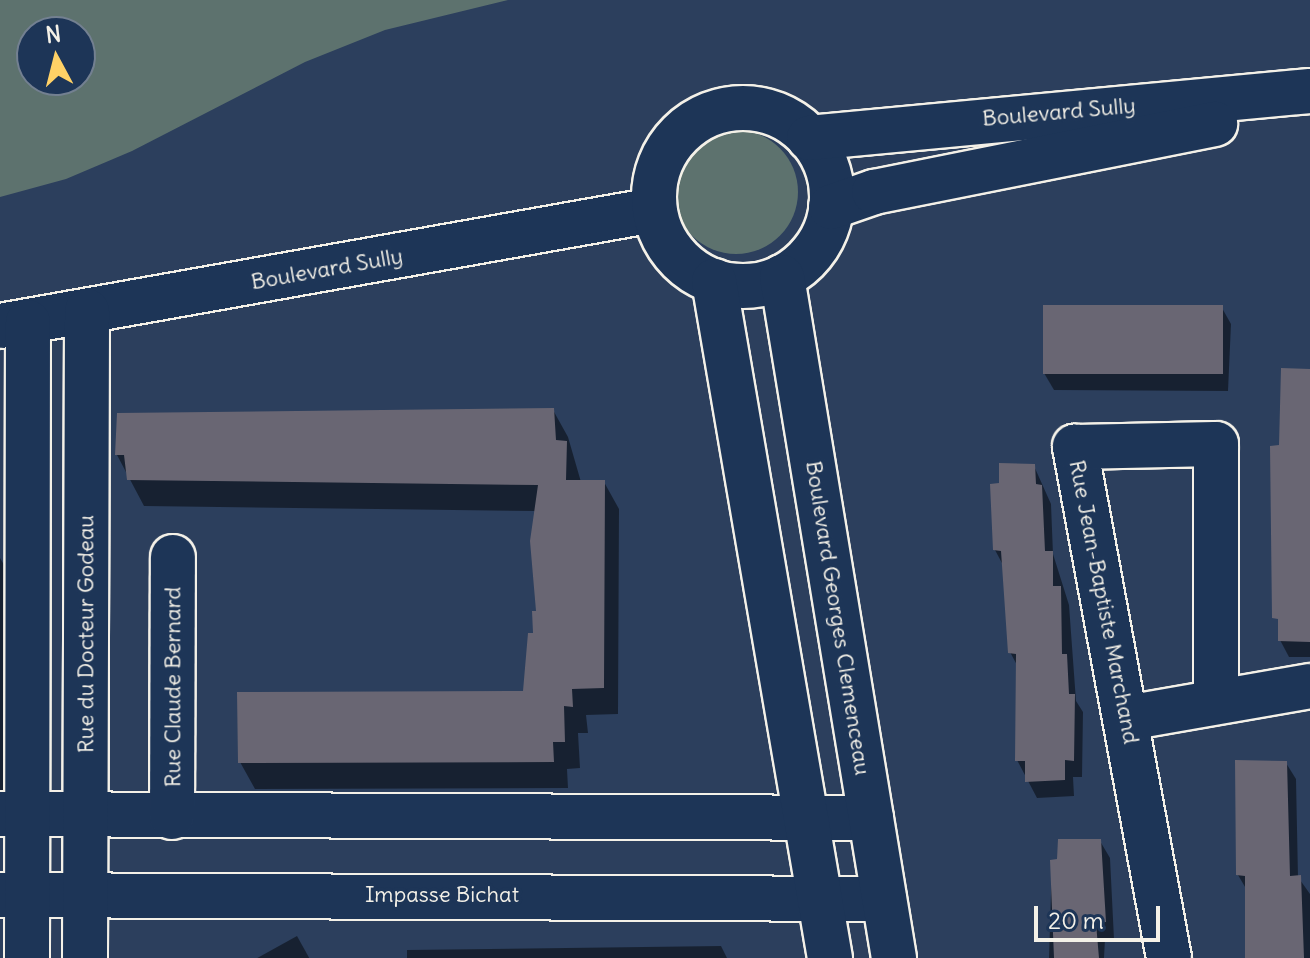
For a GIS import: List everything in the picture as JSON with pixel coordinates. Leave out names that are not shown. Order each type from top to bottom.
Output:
[{"type":"street","name":"Boulevard Sully","points":[[809,138],[1310,91]]},
{"type":"street","name":"Boulevard Sully","points":[[831,207],[874,192],[995,165],[1310,106]]},
{"type":"street","points":[[732,109],[761,110],[787,120],[809,138],[825,161],[831,207],[821,240],[804,262],[782,277],[756,286],[714,281],[679,260],[663,237],[654,210],[655,182],[664,155],[681,132],[705,117],[732,109]]},
{"type":"street","name":"Boulevard Sully","points":[[14,324],[654,210]]},
{"type":"street","name":"Boulevard Georges Clemenceau","points":[[782,277],[894,958]]},
{"type":"street","points":[[714,281],[830,958]]},
{"type":"street","name":"Rue du Docteur Godeau","points":[[85,958],[87,311]]},
{"type":"street","points":[[14,324],[14,895],[27,958]]},
{"type":"street","name":"Rue Jean-Baptiste Marchand","points":[[1169,958],[1075,447],[1216,444],[1216,699]]},
{"type":"street","name":"Rue Claude Bernard","points":[[172,817],[173,557]]},
{"type":"street","points":[[1127,718],[1216,699],[1310,686]]},
{"type":"street","points":[[14,814],[871,818]]},
{"type":"street","name":"Impasse Bichat","points":[[14,895],[884,899]]},
{"type":"green space","points":[[0,0],[508,0],[385,30],[305,62],[132,151],[66,179],[0,197]]},
{"type":"green space","points":[[736,130],[760,135],[780,148],[793,168],[798,192],[793,216],[780,236],[760,249],[736,254],[712,249],[692,236],[679,216],[674,192],[679,168],[692,148],[712,135]]},
{"type":"building","points":[[1043,305],[1223,305],[1223,374],[1043,374]]},
{"type":"building","points":[[1281,368],[1310,369],[1310,642],[1278,641],[1278,619],[1272,618],[1270,446],[1279,445]]},
{"type":"building","points":[[554,408],[556,440],[567,441],[566,480],[605,480],[604,688],[572,689],[573,707],[564,706],[565,742],[553,742],[554,762],[238,763],[237,692],[523,691],[528,633],[533,633],[532,611],[536,611],[530,541],[538,485],[127,480],[124,455],[115,455],[117,413]]},
{"type":"building","points":[[999,463],[1035,464],[1036,484],[1042,485],[1045,551],[1053,551],[1053,586],[1061,586],[1062,654],[1067,654],[1069,694],[1075,694],[1074,761],[1065,760],[1065,780],[1025,782],[1025,761],[1015,761],[1016,654],[1008,653],[1001,551],[993,550],[990,484],[999,483]]},
{"type":"building","points":[[1235,760],[1287,761],[1290,876],[1301,875],[1304,958],[1245,958],[1245,876],[1236,875]]},
{"type":"building","points":[[1058,839],[1101,839],[1106,922],[1096,923],[1099,958],[1054,958],[1050,860],[1057,859]]}]
